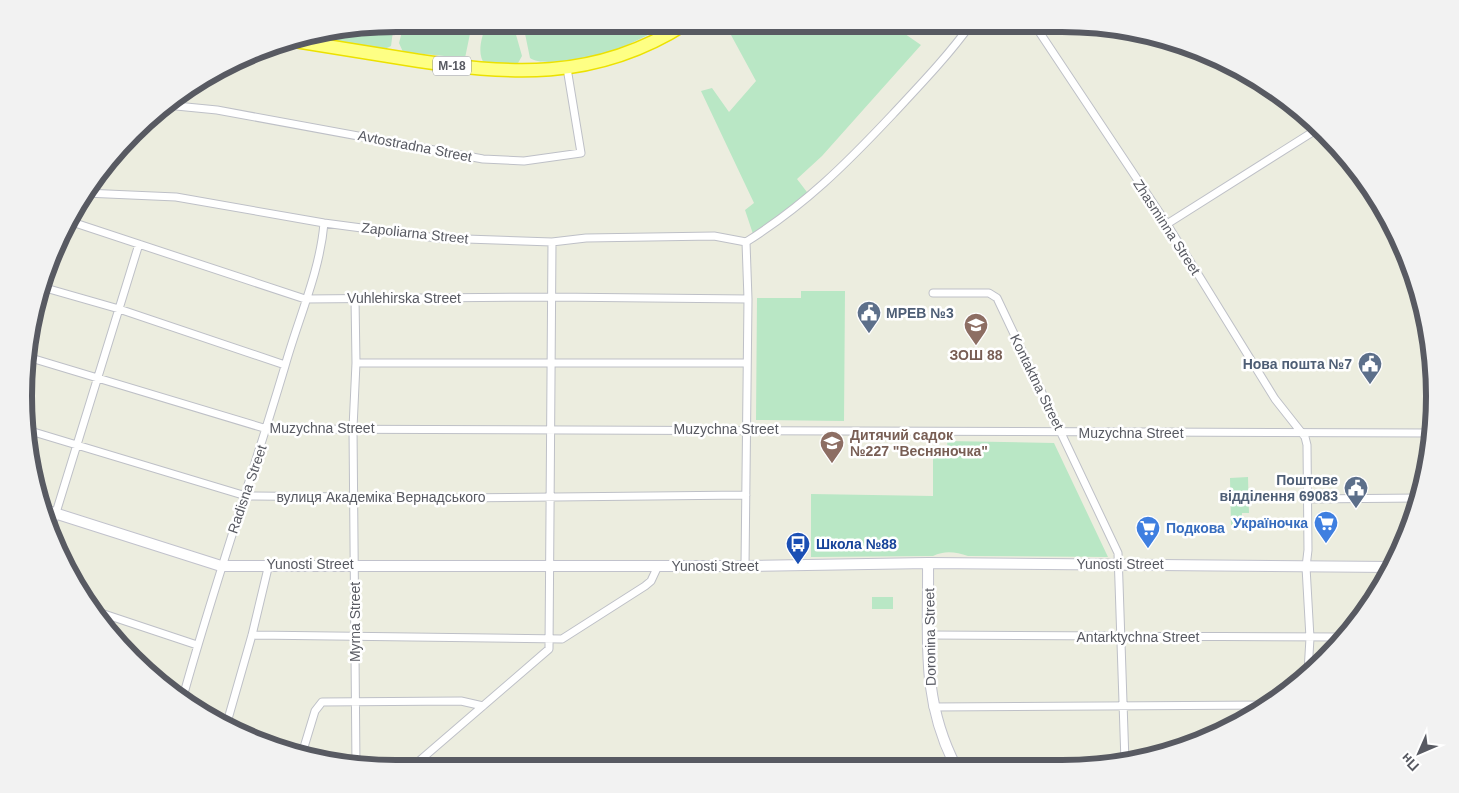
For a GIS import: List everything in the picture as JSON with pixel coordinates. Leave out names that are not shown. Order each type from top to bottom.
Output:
[{"type":"highway","name":"М-18","points":[[309,43],[473,70],[529,71],[567,68],[616,57],[670,32]]},
{"type":"street","points":[[745,566],[748,300],[746,242],[793,210],[837,174],[921,84],[964,32]]},
{"type":"street","name":"Zhasminna Street","points":[[1039,32],[1167,224],[1275,399],[1300,431]]},
{"type":"street","name":"Avtostradna Street","points":[[178,106],[217,110],[474,157],[524,162],[581,152],[567,68]]},
{"type":"street","points":[[1167,224],[1313,132]]},
{"type":"street","name":"Zapoliarna Street","points":[[94,193],[176,197],[324,223],[437,238],[552,242],[586,238],[714,236],[746,242]]},
{"type":"street","name":"Vuhlehirska Street","points":[[76,223],[305,299],[551,297],[748,300]]},
{"type":"street","name":"Radisna Street","points":[[184,691],[221,566],[268,429],[285,365],[322,245],[324,223]]},
{"type":"street","points":[[420,760],[549,649],[552,242]]},
{"type":"street","points":[[54,520],[139,244]]},
{"type":"street","points":[[49,289],[119,309],[285,365]]},
{"type":"street","name":"Kontaktna Street","points":[[933,293],[989,293],[994,295],[1118,554],[1124,755]]},
{"type":"street","name":"Myrna Street","points":[[354,298],[356,362],[353,428],[356,758]]},
{"type":"street","name":"Muzychna Street","points":[[35,359],[268,429],[747,429],[1061,433],[1300,431],[1424,433]]},
{"type":"street","points":[[356,362],[550,364],[747,363]]},
{"type":"street","points":[[1300,431],[1307,445],[1308,550],[1306,567],[1310,638],[1308,665]]},
{"type":"street","name":"вулиця Академіка Вернадського","points":[[35,433],[246,496],[450,498],[746,495]]},
{"type":"street","points":[[1308,499],[1412,498]]},
{"type":"street","name":"Yunosti Street","points":[[52,512],[221,566],[269,564],[745,566],[928,563],[1384,567]]},
{"type":"street","name":"Doronina Street","points":[[928,563],[928,678],[933,708],[941,734],[953,760]]},
{"type":"street","points":[[228,719],[252,635],[269,564]]},
{"type":"street","points":[[252,635],[549,638],[569,636],[645,586],[651,581],[658,566]]},
{"type":"street","points":[[105,614],[197,645]]},
{"type":"street","name":"Antarktychna Street","points":[[929,636],[1336,637]]},
{"type":"street","points":[[304,748],[315,711],[322,702],[461,701],[483,706]]},
{"type":"street","points":[[933,708],[1255,705]]},
{"type":"green space","points":[[393,32],[391,46],[385,49],[325,39]]},
{"type":"green space","points":[[402,32],[470,32],[465,58],[403,52],[399,43]]},
{"type":"green space","points":[[515,32],[522,56],[518,63],[485,64],[480,50],[483,33]]},
{"type":"green space","points":[[525,32],[653,32],[615,50],[576,59],[548,62],[530,58]]},
{"type":"green space","points":[[729,32],[902,32],[921,45],[822,156],[797,179],[810,196],[754,237],[745,210],[754,203],[701,91],[712,88],[729,112],[756,81]]},
{"type":"green space","points":[[801,291],[845,291],[844,421],[756,420],[757,298],[801,298]]},
{"type":"green space","points":[[947,441],[1054,443],[1108,557],[968,556],[950,552],[933,556],[811,557],[811,494],[933,496],[933,456],[948,455]]},
{"type":"green space","points":[[1248,477],[1249,513],[1242,513],[1242,525],[1231,525],[1230,478]]},
{"type":"green space","points":[[872,597],[893,597],[893,609],[872,609]]},
{"type":"place","name":"МРЕВ №3","points":[[869,334]]},
{"type":"place","name":"ЗОШ 88","points":[[976,346]]},
{"type":"place","name":"Нова пошта №7","points":[[1370,385]]},
{"type":"place","name":"Дитячий садок №227 \"Весняночка\"","points":[[832,464]]},
{"type":"place","name":"Поштове відділення 69083","points":[[1356,509]]},
{"type":"place","name":"Україночка","points":[[1326,544]]},
{"type":"place","name":"Подкова","points":[[1148,549]]},
{"type":"place","name":"Школа №88","points":[[798,565]]}]
